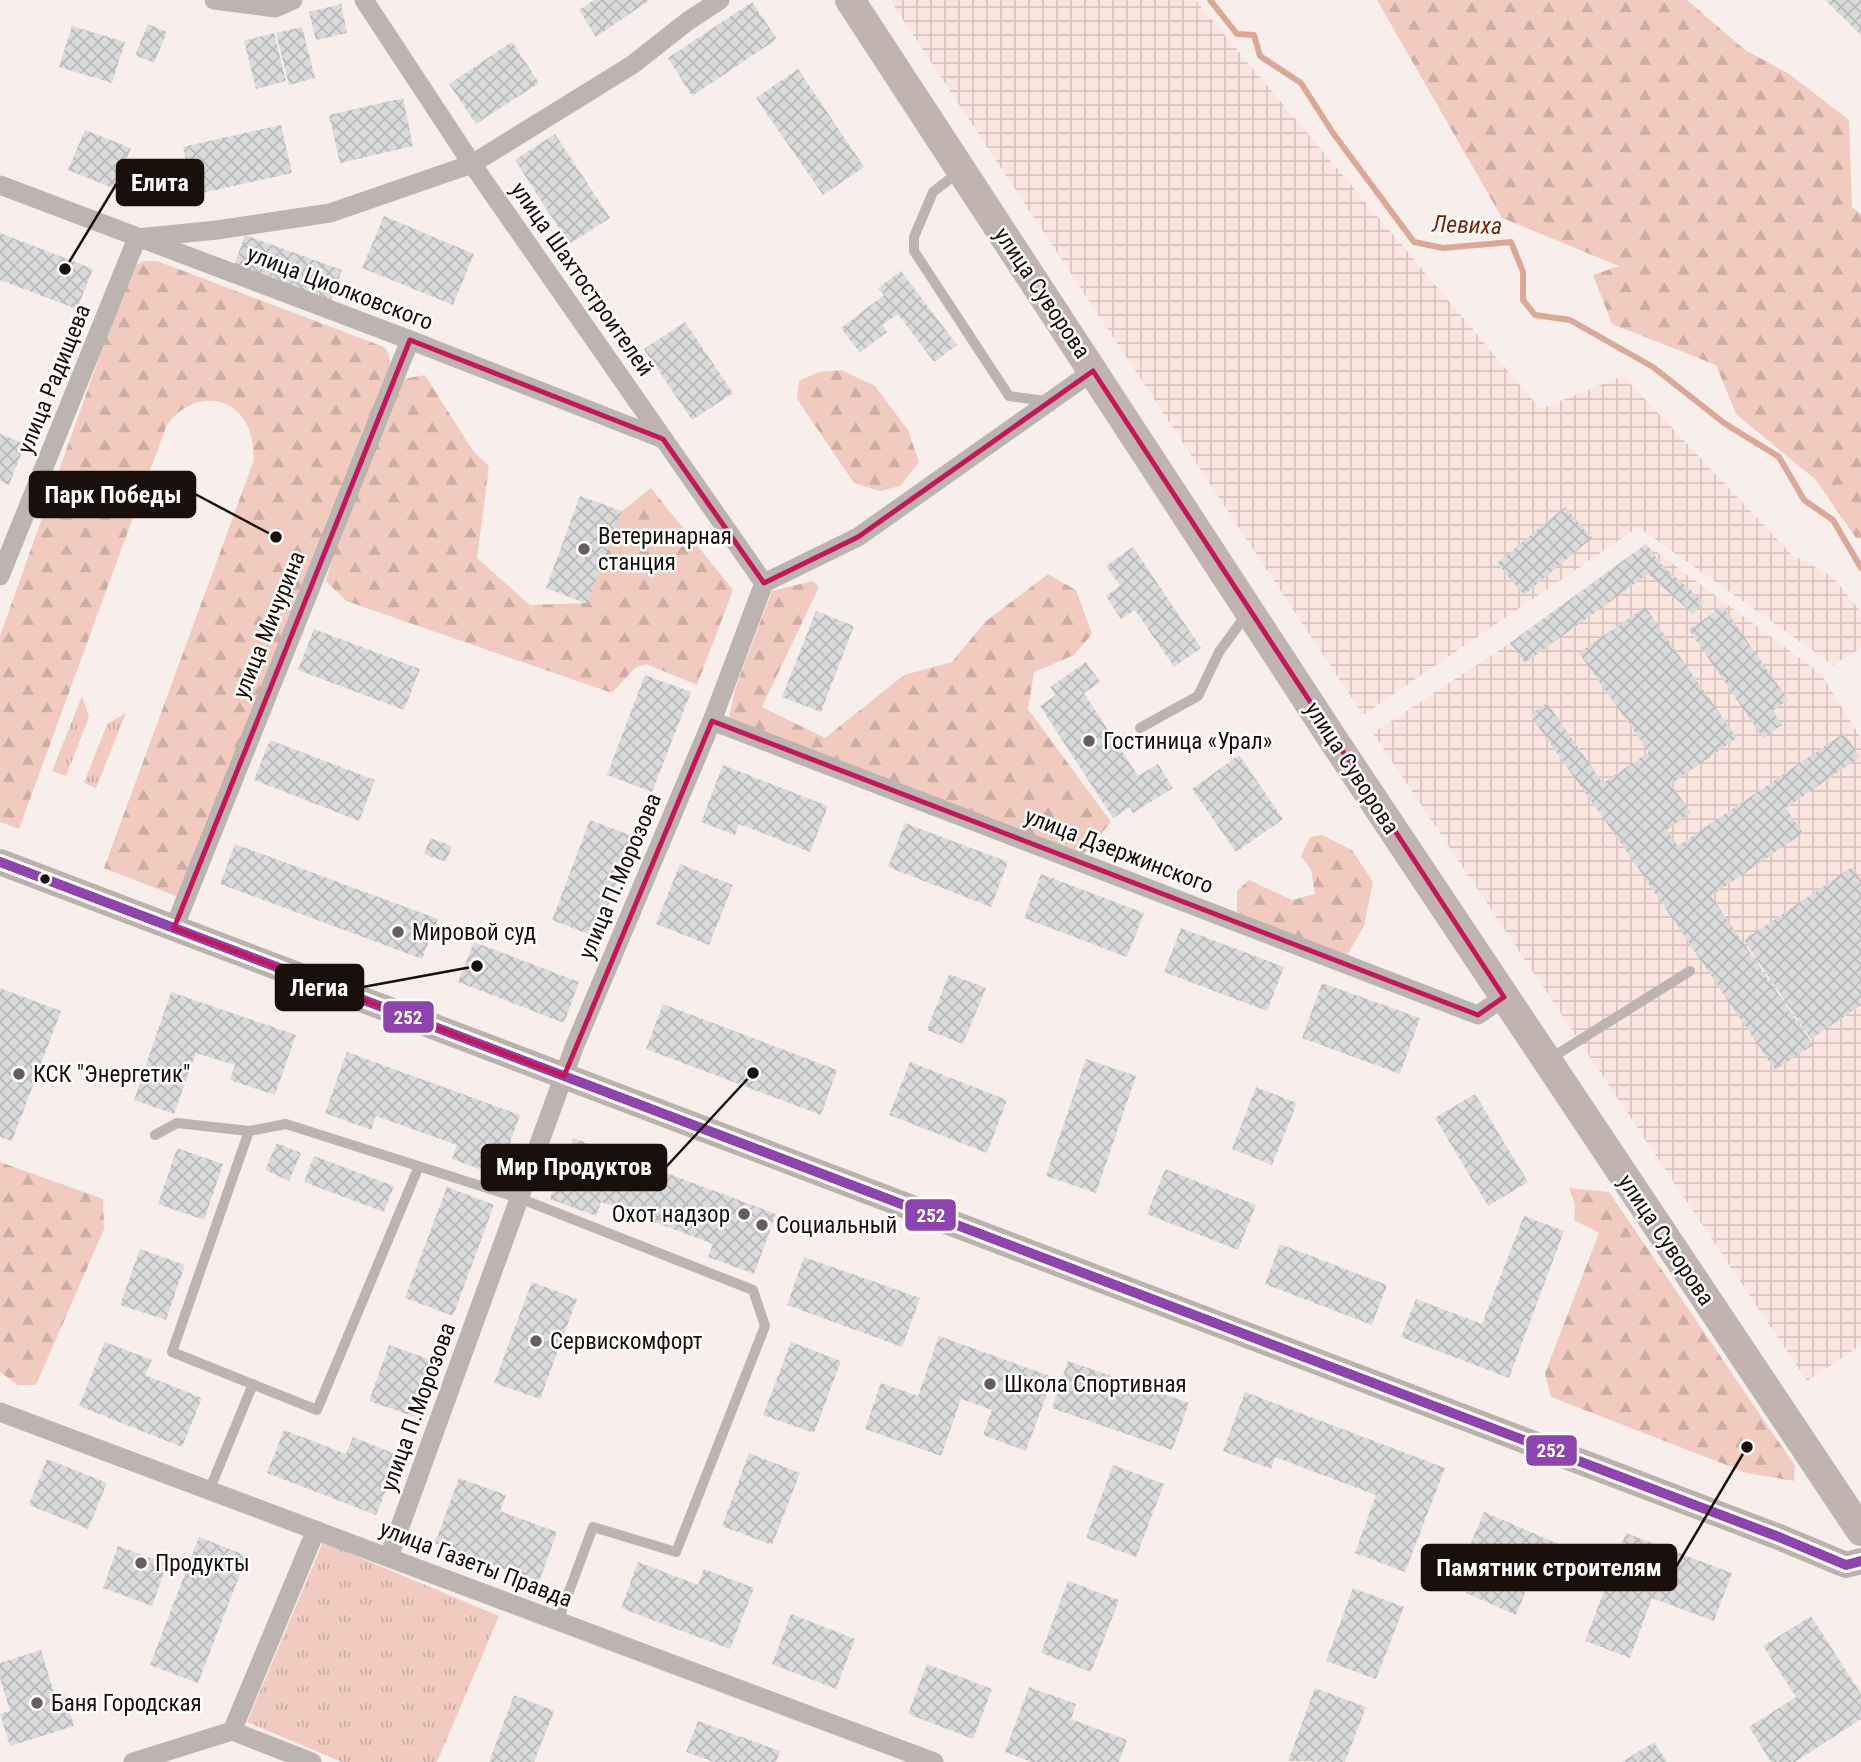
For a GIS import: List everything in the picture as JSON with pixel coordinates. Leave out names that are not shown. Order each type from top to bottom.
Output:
[{"type":"main road","name":"улица Суворова","points":[[850,0],[1504,998],[1861,1531]]},
{"type":"main road","points":[[0,862],[1779,1537],[1846,1565],[1861,1561]]},
{"type":"street","points":[[214,0],[275,8],[293,0]]},
{"type":"street","name":"улица Шахтостроителей","points":[[364,0],[472,164],[764,583]]},
{"type":"street","points":[[137,238],[217,230],[330,213],[472,164],[632,65],[720,0]]},
{"type":"street","name":"улица Циолковского","points":[[0,185],[663,439]]},
{"type":"street","name":"улица Радищева","points":[[0,576],[137,238]]},
{"type":"street","name":"улица Мичурина","points":[[174,928],[410,340]]},
{"type":"street","points":[[764,583],[858,537],[1093,371]]},
{"type":"street","name":"улица П.Морозова","points":[[389,1557],[564,1076],[712,721],[764,583]]},
{"type":"street","name":"улица Дзержинского","points":[[712,721],[1478,1015],[1504,998]]},
{"type":"street","name":"улица Газеты Правда","points":[[0,1412],[934,1762]]},
{"type":"street","points":[[232,1731],[316,1530]]},
{"type":"street","points":[[133,1762],[232,1731],[312,1762]]},
{"type":"lane","points":[[961,171],[933,192],[914,237],[914,251],[1009,396],[1049,402]]},
{"type":"lane","points":[[1140,728],[1198,696],[1219,652],[1249,611]]},
{"type":"lane","points":[[1546,1061],[1690,971]]},
{"type":"lane","points":[[155,1135],[177,1123],[250,1131],[286,1124],[519,1198],[753,1290],[765,1326],[676,1552],[593,1527],[558,1621]]},
{"type":"lane","points":[[250,1131],[172,1352],[317,1410],[419,1166]]},
{"type":"lane","points":[[209,1491],[253,1384]]},
{"type":"highlighted area","points":[[410,340],[663,439],[764,583],[858,537],[1093,371],[1504,997],[1478,1015],[712,721],[564,1076],[174,928]]},
{"type":"shaded area","points":[[890,0],[1195,0],[1540,409],[1623,376],[1791,554],[1832,576],[1861,612],[1861,648],[1833,665],[1638,527],[1363,715]]},
{"type":"shaded area","points":[[1646,544],[1821,674],[1861,738],[1861,1345],[1807,1381],[1373,733],[1510,643]]},
{"type":"green space","points":[[1377,0],[1687,0],[1745,50],[1788,73],[1849,120],[1852,207],[1861,214],[1861,539],[1856,538],[1816,480],[1736,414],[1716,365],[1612,324],[1593,275],[1619,266],[1502,218]]},
{"type":"green space","points":[[143,261],[157,261],[384,347],[388,352],[391,370],[186,900],[104,868],[254,460],[248,427],[231,406],[220,402],[196,403],[174,416],[166,427],[19,829],[0,822],[0,636],[125,285],[134,267]]},
{"type":"green space","points":[[841,370],[875,386],[908,430],[919,462],[900,486],[880,491],[854,483],[797,399],[799,381],[819,372]]},
{"type":"green space","points":[[425,375],[473,451],[489,466],[477,558],[530,605],[587,603],[622,511],[651,488],[733,590],[697,685],[646,664],[635,668],[612,693],[346,601],[326,581],[342,524],[398,380]]},
{"type":"green space","points":[[1048,574],[1076,590],[1092,634],[1074,655],[1034,672],[1028,709],[1111,822],[1082,856],[729,718],[735,689],[772,591],[813,581],[819,587],[762,707],[825,738],[904,675],[952,662],[985,622]]},
{"type":"green space","points":[[82,696],[89,717],[66,776],[52,771]]},
{"type":"green space","points":[[126,713],[96,788],[84,783],[107,724]]},
{"type":"green space","points":[[1322,835],[1352,850],[1373,882],[1364,926],[1346,957],[1237,912],[1237,891],[1249,880],[1292,900],[1315,894],[1311,870],[1301,856],[1310,837]]},
{"type":"green space","points":[[0,1162],[103,1199],[104,1229],[36,1385],[18,1385],[0,1372]]},
{"type":"green space","points":[[1569,1188],[1609,1192],[1795,1466],[1794,1481],[1747,1473],[1551,1397],[1545,1373],[1599,1233],[1574,1220],[1575,1205]]},
{"type":"green space","points":[[323,1542],[499,1616],[437,1762],[342,1762],[247,1722]]},
{"type":"building","points":[[594,0],[650,0],[596,37],[579,10]]},
{"type":"building","points":[[1825,0],[1861,0],[1861,35]]},
{"type":"building","points":[[752,2],[777,39],[692,96],[668,58]]},
{"type":"building","points":[[341,4],[347,33],[316,40],[309,12]]},
{"type":"building","points":[[148,24],[167,32],[154,63],[135,55]]},
{"type":"building","points":[[72,26],[125,42],[112,83],[59,67]]},
{"type":"building","points":[[302,27],[315,78],[289,85],[276,33]]},
{"type":"building","points":[[274,33],[286,81],[256,89],[244,41]]},
{"type":"building","points":[[512,42],[539,83],[476,124],[449,84]]},
{"type":"building","points":[[798,69],[864,167],[823,195],[756,98]]},
{"type":"building","points":[[403,98],[413,146],[340,163],[329,115]]},
{"type":"building","points":[[281,125],[292,173],[193,195],[183,147]]},
{"type":"building","points":[[85,130],[131,148],[115,189],[68,170]]},
{"type":"building","points":[[555,134],[610,218],[569,244],[515,160]]},
{"type":"building","points":[[384,216],[474,254],[453,305],[362,268]]},
{"type":"building","points":[[0,233],[93,269],[77,309],[0,280]]},
{"type":"building","points":[[245,235],[342,270],[329,306],[232,271]]},
{"type":"building","points":[[901,271],[957,345],[934,362],[898,314],[882,325],[887,332],[860,353],[841,328],[884,295],[878,288]]},
{"type":"building","points":[[685,322],[733,393],[692,420],[644,349]]},
{"type":"building","points":[[0,434],[25,444],[9,485],[0,481]]},
{"type":"building","name":"Ветеринарная станция","points":[[580,496],[622,511],[587,604],[546,588]]},
{"type":"building","points":[[1565,507],[1592,538],[1524,595],[1497,563]]},
{"type":"building","points":[[1646,544],[1661,564],[1704,602],[1693,614],[1648,574],[1525,663],[1510,643]]},
{"type":"building","points":[[1133,547],[1201,648],[1174,667],[1135,610],[1121,619],[1106,596],[1120,586],[1106,566]]},
{"type":"building","points":[[1723,606],[1788,700],[1773,711],[1782,725],[1763,738],[1689,630]]},
{"type":"building","points":[[1645,607],[1737,738],[1671,784],[1691,813],[1667,830],[1678,846],[1844,733],[1860,757],[1786,808],[1803,833],[1711,896],[1813,1045],[1775,1070],[1630,856],[1530,715],[1547,703],[1603,783],[1649,752],[1579,653]]},
{"type":"building","points":[[816,611],[854,626],[821,712],[782,697]]},
{"type":"building","points":[[314,629],[420,669],[404,710],[298,670]]},
{"type":"building","name":"Гостиница «Урал»","points":[[1086,662],[1100,682],[1084,693],[1138,776],[1158,764],[1173,788],[1133,813],[1130,807],[1113,818],[1040,706],[1056,695],[1050,687]]},
{"type":"building","points":[[645,675],[691,692],[652,792],[607,775]]},
{"type":"building","points":[[270,740],[375,780],[359,821],[254,780]]},
{"type":"building","points":[[1239,755],[1283,819],[1236,852],[1192,789]]},
{"type":"building","points":[[723,765],[828,806],[810,852],[739,824],[735,835],[701,822]]},
{"type":"building","points":[[590,820],[635,837],[596,937],[552,920]]},
{"type":"building","points":[[905,823],[1008,862],[991,907],[888,867]]},
{"type":"building","points":[[430,838],[452,846],[446,862],[424,854]]},
{"type":"building","points":[[235,844],[438,919],[422,959],[220,884]]},
{"type":"building","points":[[680,864],[733,885],[709,945],[656,924]]},
{"type":"building","points":[[1852,867],[1861,880],[1861,1005],[1811,1039],[1744,940]]},
{"type":"building","points":[[1041,874],[1144,913],[1127,957],[1024,918]]},
{"type":"building","points":[[1181,928],[1284,967],[1267,1011],[1164,972]]},
{"type":"building","points":[[474,942],[579,982],[564,1023],[458,982]]},
{"type":"building","points":[[949,974],[986,988],[963,1044],[927,1030]]},
{"type":"building","points":[[1322,983],[1420,1018],[1400,1074],[1302,1038]]},
{"type":"building","name":"КСК \"Энергетик\"","points":[[0,988],[61,1011],[12,1141],[0,1137]]},
{"type":"building","points":[[171,992],[296,1035],[275,1095],[230,1080],[235,1065],[196,1053],[174,1114],[134,1100]]},
{"type":"building","points":[[663,1004],[837,1070],[821,1115],[646,1049]]},
{"type":"building","points":[[347,1052],[520,1115],[498,1176],[452,1159],[457,1145],[376,1116],[371,1130],[325,1113]]},
{"type":"building","points":[[1086,1059],[1136,1076],[1096,1193],[1046,1176]]},
{"type":"building","points":[[910,1062],[1007,1100],[987,1153],[889,1115]]},
{"type":"building","points":[[1256,1087],[1297,1103],[1272,1165],[1232,1149]]},
{"type":"building","points":[[1475,1094],[1528,1182],[1488,1206],[1435,1118]]},
{"type":"building","points":[[573,1138],[776,1214],[754,1274],[708,1257],[713,1244],[601,1202],[596,1216],[550,1199]]},
{"type":"building","points":[[277,1143],[301,1153],[289,1181],[265,1170]]},
{"type":"building","points":[[177,1148],[223,1164],[204,1220],[158,1204]]},
{"type":"building","points":[[314,1156],[394,1186],[384,1212],[304,1182]]},
{"type":"building","points":[[1165,1169],[1256,1205],[1238,1250],[1147,1214]]},
{"type":"building","points":[[447,1187],[494,1205],[453,1316],[405,1298]]},
{"type":"building","points":[[1524,1216],[1564,1231],[1509,1378],[1401,1337],[1416,1299],[1482,1324]]},
{"type":"building","points":[[1280,1244],[1387,1285],[1372,1325],[1265,1284]]},
{"type":"building","points":[[140,1249],[185,1265],[166,1320],[120,1305]]},
{"type":"building","points":[[804,1257],[920,1298],[902,1347],[787,1305]]},
{"type":"building","name":"Сервискомфорт","points":[[532,1282],[577,1299],[540,1399],[494,1383]]},
{"type":"building","points":[[939,1336],[1053,1377],[1026,1451],[983,1435],[992,1410],[961,1399],[941,1456],[865,1429],[881,1383],[918,1396]]},
{"type":"building","points":[[105,1342],[152,1360],[145,1375],[202,1398],[182,1447],[79,1406]]},
{"type":"building","points":[[791,1342],[841,1361],[814,1433],[763,1415]]},
{"type":"building","points":[[389,1345],[434,1361],[415,1417],[369,1401]]},
{"type":"building","points":[[1068,1361],[1189,1403],[1172,1450],[1052,1408]]},
{"type":"building","points":[[1245,1392],[1445,1468],[1405,1572],[1355,1553],[1376,1495],[1275,1457],[1271,1469],[1223,1451]]},
{"type":"building","points":[[284,1430],[346,1454],[353,1437],[400,1456],[376,1515],[267,1473]]},
{"type":"building","points":[[749,1453],[800,1473],[772,1545],[722,1526]]},
{"type":"building","points":[[47,1459],[107,1483],[88,1529],[29,1505]]},
{"type":"building","points":[[1113,1465],[1164,1484],[1136,1557],[1086,1538]]},
{"type":"building","points":[[459,1478],[506,1495],[500,1511],[557,1532],[539,1582],[435,1543]]},
{"type":"building","points":[[1484,1512],[1561,1545],[1545,1581],[1532,1576],[1516,1615],[1466,1593],[1482,1556],[1468,1550]]},
{"type":"building","points":[[1626,1533],[1732,1573],[1714,1621],[1652,1598],[1630,1658],[1585,1641]]},
{"type":"building","points":[[199,1537],[247,1556],[198,1683],[150,1665]]},
{"type":"building","points":[[118,1546],[167,1564],[152,1606],[103,1588]]},
{"type":"building","points":[[638,1562],[698,1585],[704,1569],[754,1588],[730,1649],[621,1608]]},
{"type":"building","points":[[1068,1581],[1119,1600],[1091,1672],[1041,1653]]},
{"type":"building","points":[[1353,1588],[1404,1607],[1376,1679],[1326,1661]]},
{"type":"building","points":[[791,1614],[855,1639],[836,1689],[772,1664]]},
{"type":"building","points":[[1811,1616],[1861,1694],[1861,1719],[1795,1762],[1771,1762],[1749,1727],[1796,1697],[1763,1646]]},
{"type":"building","name":"Баня Городская","points":[[41,1650],[55,1696],[64,1693],[74,1726],[10,1746],[0,1714],[10,1711],[0,1678],[0,1663]]},
{"type":"building","points":[[927,1664],[992,1689],[973,1739],[908,1714]]},
{"type":"building","points":[[1029,1687],[1076,1704],[1071,1719],[1127,1740],[1119,1762],[1032,1762],[1005,1752]]},
{"type":"building","points":[[1315,1688],[1366,1707],[1345,1762],[1288,1761]]},
{"type":"building","points":[[514,1695],[554,1711],[534,1762],[489,1762]]},
{"type":"building","points":[[698,1721],[780,1751],[776,1762],[714,1762],[686,1752]]},
{"type":"building","points":[[1654,1742],[1667,1762],[1622,1762]]},
{"type":"waterway","name":"Левиха","points":[[1210,0],[1237,34],[1254,35],[1260,56],[1301,83],[1333,133],[1414,242],[1443,248],[1511,242],[1523,272],[1523,300],[1535,315],[1570,320],[1653,367],[1724,423],[1779,457],[1804,500],[1833,520],[1861,568]]},
{"type":"transit line","name":"252","points":[[0,862],[1779,1537],[1846,1565],[1861,1561]]},
{"type":"place","name":"Елита","points":[[65,269]]},
{"type":"place","name":"Парк Победы","points":[[276,537]]},
{"type":"place","name":"Ветеринарная станция","points":[[584,549]]},
{"type":"place","name":"Гостиница «Урал»","points":[[1089,741]]},
{"type":"place","name":"Мировой суд","points":[[398,932]]},
{"type":"place","name":"Легиа","points":[[477,966]]},
{"type":"place","name":"Мир Продуктов","points":[[753,1073]]},
{"type":"place","name":"КСК \"Энергетик\"","points":[[19,1074]]},
{"type":"place","name":"Охот надзор","points":[[744,1214]]},
{"type":"place","name":"Социальный","points":[[762,1225]]},
{"type":"place","name":"Сервискомфорт","points":[[536,1341]]},
{"type":"place","name":"Школа Спортивная","points":[[990,1384]]},
{"type":"place","name":"Памятник строителям","points":[[1747,1447]]},
{"type":"place","name":"Продукты","points":[[141,1563]]},
{"type":"place","name":"Баня Городская","points":[[37,1703]]}]
